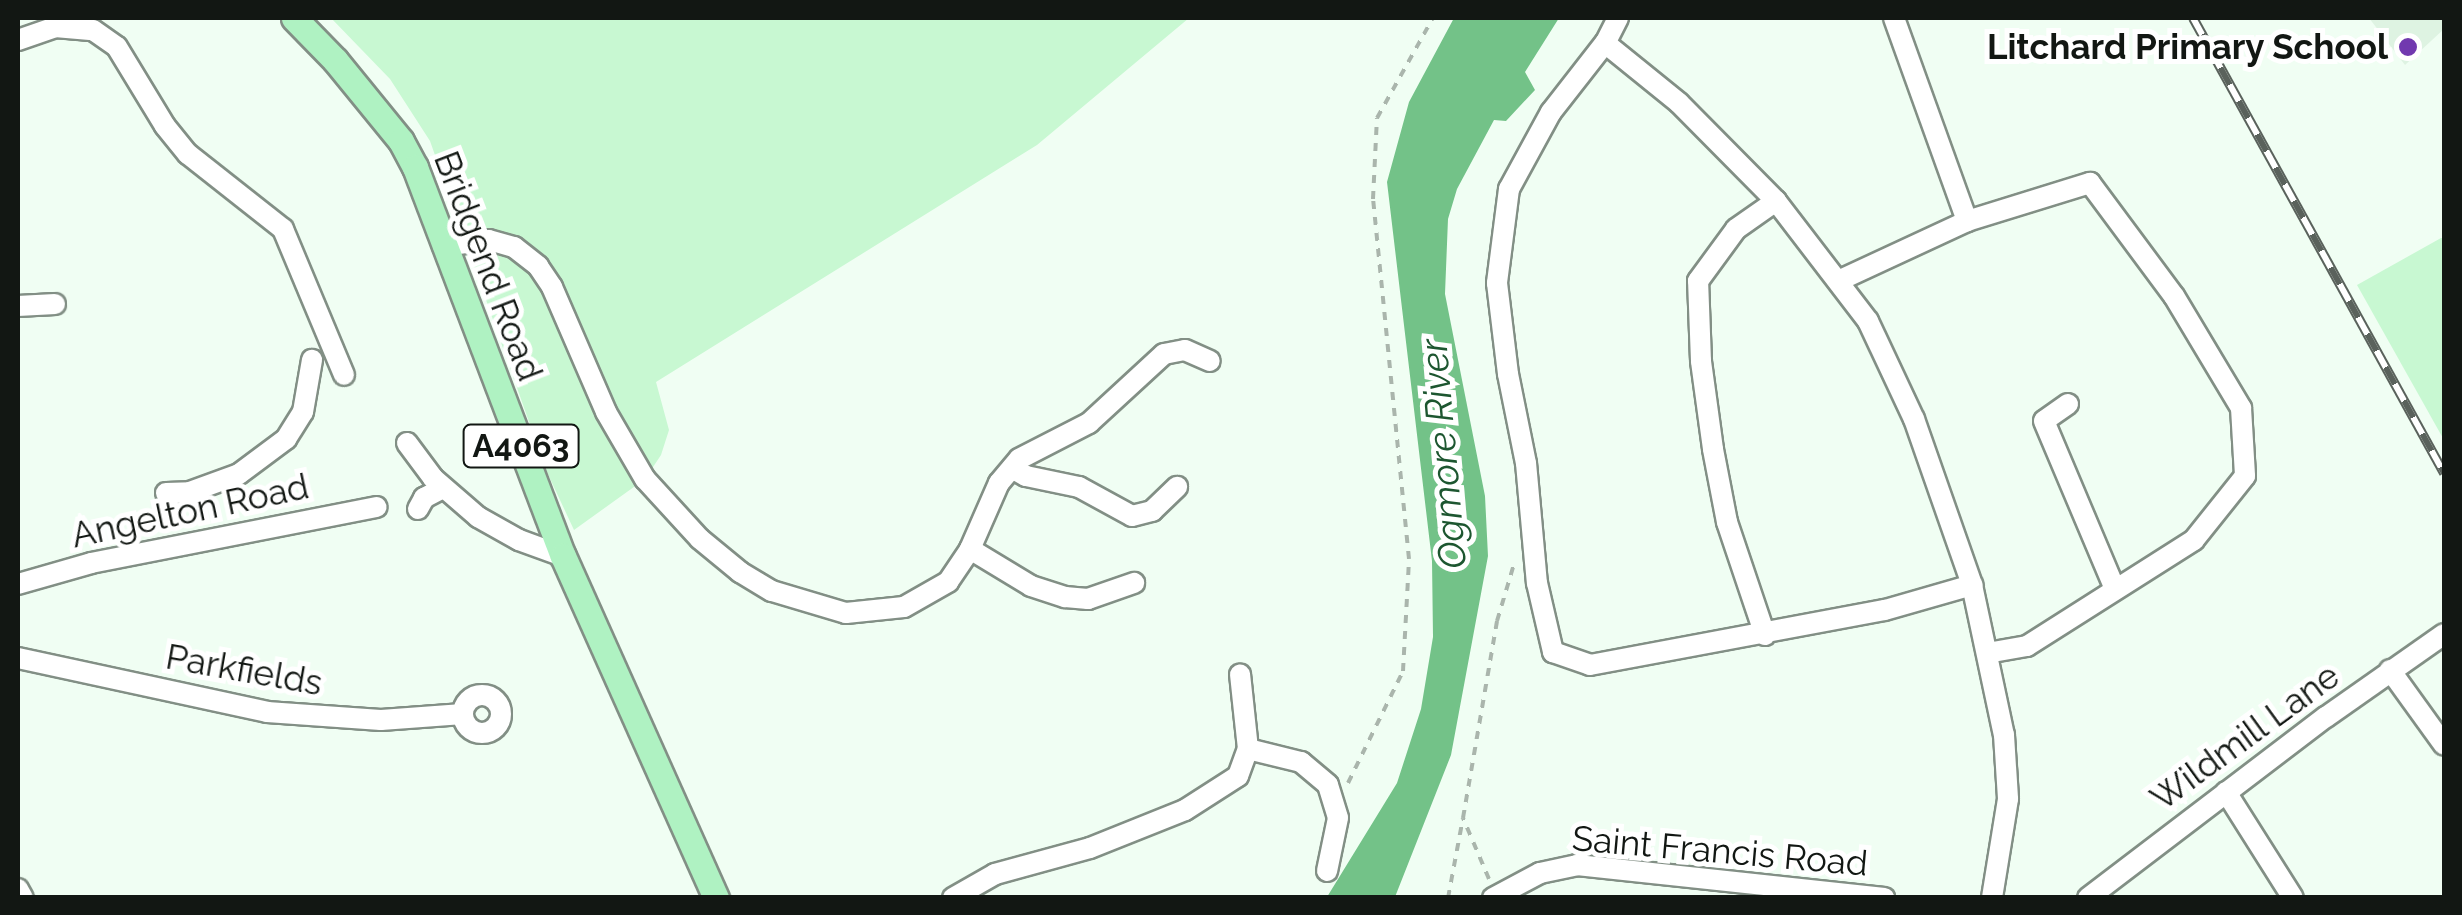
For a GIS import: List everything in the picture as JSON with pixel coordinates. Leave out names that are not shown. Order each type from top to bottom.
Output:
[{"type":"main road","name":"Bridgend Road","points":[[294,18],[335,60],[401,142],[415,167],[563,556],[716,898]]},
{"type":"street","points":[[1618,18],[1605,43],[1552,112],[1510,190],[1498,283],[1508,374],[1526,463],[1537,583],[1554,652],[1590,665],[1885,610],[1972,585]]},
{"type":"street","points":[[1894,18],[1967,221]]},
{"type":"street","points":[[18,40],[55,27],[93,30],[117,47],[165,126],[188,154],[283,229],[344,375]]},
{"type":"street","points":[[1605,43],[1679,103],[1776,201],[1868,322],[1914,419],[1972,585],[2004,735],[2008,800],[1992,898]]},
{"type":"street","points":[[1838,281],[1967,221],[2090,183],[2174,296],[2241,408],[2245,476],[2194,540],[2027,646],[1989,653]]},
{"type":"street","points":[[1765,635],[1727,522],[1713,449],[1701,361],[1698,281],[1736,229],[1776,201]]},
{"type":"street","points":[[443,246],[489,240],[514,247],[538,266],[552,287],[606,412],[645,479],[700,539],[740,572],[790,597],[846,613],[904,607],[948,582],[966,556],[984,510],[1012,468],[1032,448],[1089,423],[1164,354],[1185,350],[1210,360]]},
{"type":"street","points":[[18,306],[55,304]]},
{"type":"street","points":[[166,493],[190,492],[239,474],[286,439],[302,412],[306,362],[334,352]]},
{"type":"street","points":[[2068,404],[2044,422],[2116,589]]},
{"type":"street","points":[[407,443],[443,488],[498,529],[563,556]]},
{"type":"street","points":[[1012,468],[1026,476],[1080,487],[1132,516],[1152,511],[1176,488]]},
{"type":"street","points":[[418,509],[424,498],[443,488]]},
{"type":"street","name":"Angelton Road","points":[[18,584],[90,563],[377,506]]},
{"type":"street","points":[[966,556],[1065,597],[1088,599],[1134,583]]},
{"type":"street","name":"Wildmill Lane","points":[[2088,898],[2390,670],[2444,634]]},
{"type":"street","name":"Parkfields","points":[[18,658],[266,712],[382,720],[463,714]]},
{"type":"street","points":[[2390,670],[2444,744]]},
{"type":"street","points":[[953,898],[995,874],[1090,848],[1185,810],[1238,776],[1248,749],[1240,674]]},
{"type":"street","points":[[1248,749],[1312,768],[1328,784],[1337,806],[1327,871]]},
{"type":"street","points":[[2226,792],[2294,898]]},
{"type":"street","name":"Saint Francis Road","points":[[1494,896],[1540,873],[1577,865],[1685,888],[1884,898]]},
{"type":"street","points":[[18,889],[23,898]]},
{"type":"path","points":[[1337,806],[1403,671],[1408,559],[1373,199],[1378,118],[1433,18]]},
{"type":"path","points":[[1448,898],[1497,622],[1518,551]]},
{"type":"path","points":[[1463,818],[1494,896]]},
{"type":"shaded area","points":[[331,18],[1189,18],[1037,145],[656,382],[669,430],[661,455],[645,479],[574,530],[546,470],[430,141],[390,79]]},
{"type":"shaded area","name":"Litchard Primary School","points":[[2369,18],[2444,18],[2444,29],[2405,65]]},
{"type":"shaded area","points":[[2444,238],[2444,440],[2357,285]]},
{"type":"water","name":"Ogmore River","points":[[1454,18],[1559,18],[1525,72],[1535,90],[1506,121],[1494,120],[1457,189],[1448,219],[1445,294],[1485,496],[1488,556],[1451,755],[1395,897],[1327,897],[1397,783],[1421,709],[1433,637],[1432,561],[1387,182],[1409,102]]},
{"type":"railway","points":[[2193,18],[2444,473]]},
{"type":"place","name":"Litchard Primary School","points":[[2408,47]]}]
